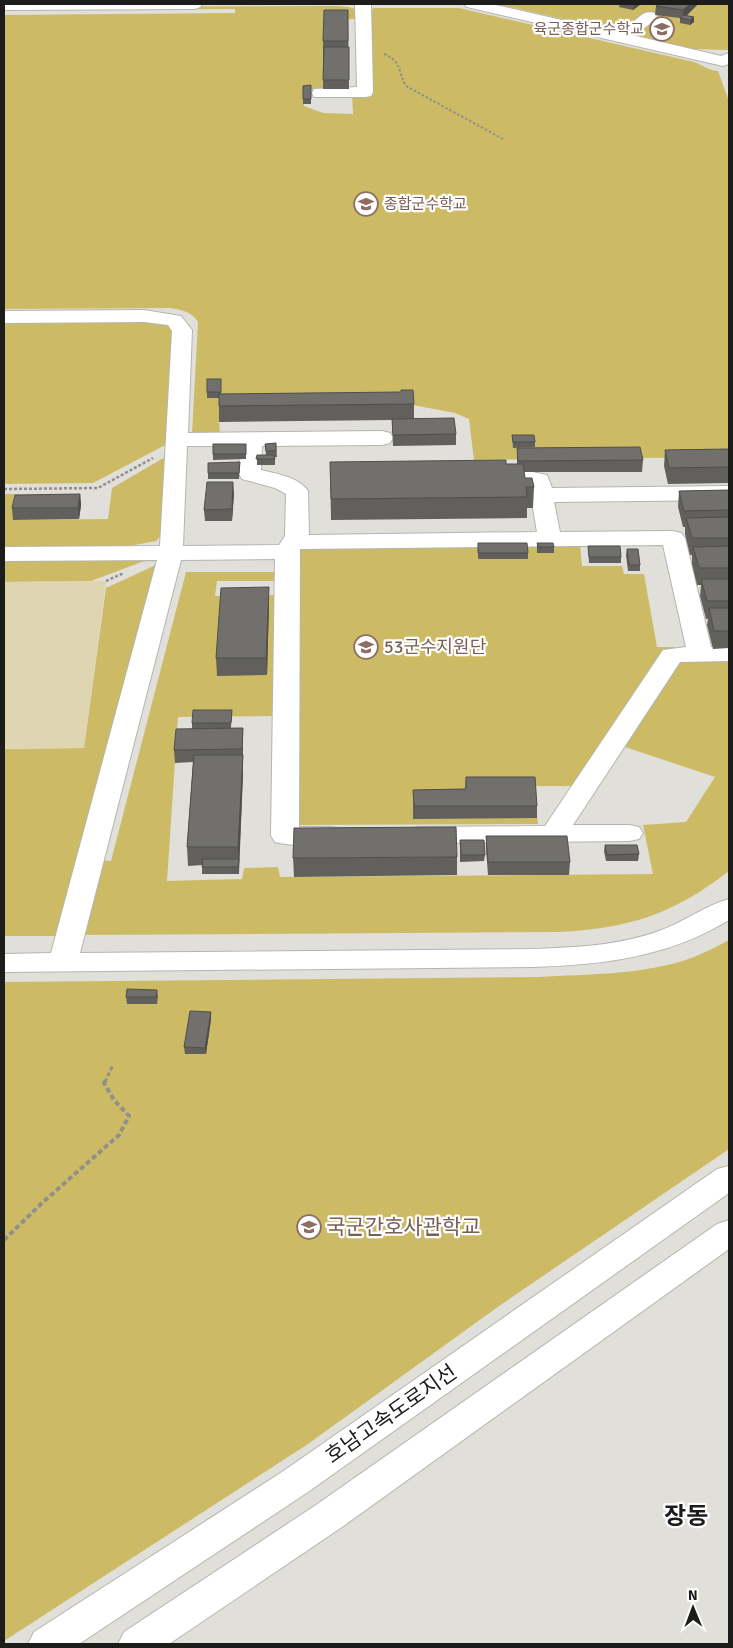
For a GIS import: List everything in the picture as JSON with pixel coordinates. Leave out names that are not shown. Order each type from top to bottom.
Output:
[{"type":"main road","points":[[4,4],[194,4]]},
{"type":"main road","points":[[320,93],[365,92],[363,4]]},
{"type":"main road","points":[[472,4],[616,37],[726,59],[729,78]]},
{"type":"main road","points":[[616,37],[638,26],[650,16]]},
{"type":"main road","points":[[4,317],[144,316],[174,320],[182,330],[171,553],[63,962]]},
{"type":"main road","points":[[176,443],[252,439],[382,438]]},
{"type":"main road","points":[[252,439],[250,474],[278,481],[297,492],[298,497],[297,538],[291,547],[285,836],[355,835]]},
{"type":"main road","points":[[478,468],[539,480],[550,540]]},
{"type":"main road","points":[[542,495],[729,493]]},
{"type":"main road","points":[[4,554],[171,553],[291,547],[673,538],[700,654]]},
{"type":"main road","points":[[554,833],[672,655],[729,654]]},
{"type":"main road","points":[[395,835],[629,833]]},
{"type":"main road","points":[[4,963],[533,958],[603,954],[638,947],[671,937],[702,924],[729,908]]},
{"type":"main road","name":"호남고속도로지선","points":[[48,1644],[294,1482],[729,1177]]},
{"type":"main road","points":[[138,1644],[329,1516],[729,1232]]},
{"type":"path","points":[[364,48],[397,59],[400,66],[401,79],[406,86],[503,139]]},
{"type":"path","points":[[4,489],[98,488],[176,443]]},
{"type":"path","points":[[4,1240],[42,1202],[119,1135],[129,1116],[114,1100],[104,1083],[114,1065]]},
{"type":"shaded area","name":"육군종합군수학교","points":[[497,4],[729,4],[729,50],[693,49]]},
{"type":"shaded area","name":"종합군수학교","points":[[337,6],[358,10],[359,19],[324,19],[348,50],[323,89],[303,90],[304,106],[323,113],[353,114],[352,95],[373,94],[369,12],[374,8],[459,8],[694,62],[718,71],[729,101],[729,457],[474,460],[469,419],[455,413],[413,405],[219,422],[220,433],[192,434],[198,322],[189,313],[170,308],[4,309],[4,15],[235,13],[235,9],[4,10],[4,7]]},
{"type":"shaded area","points":[[160,322],[168,324],[174,331],[171,442],[93,483],[4,484],[4,323]]},
{"type":"shaded area","points":[[167,456],[161,535],[156,541],[129,546],[4,548],[4,494],[18,494],[14,520],[108,519],[112,488]]},
{"type":"shaded area","points":[[580,543],[582,566],[622,566],[624,574],[644,574],[657,647],[674,647],[584,786],[534,786],[538,824],[296,825],[296,545]]},
{"type":"shaded area","points":[[147,560],[91,581],[4,582],[4,561]]},
{"type":"shaded area","points":[[158,564],[55,936],[4,936],[4,749],[84,748],[106,588]]},
{"type":"shaded area","points":[[186,572],[279,572],[280,581],[217,581],[215,596],[280,595],[280,716],[178,717],[167,881],[242,879],[244,868],[278,867],[280,877],[653,874],[643,825],[686,822],[715,777],[625,747],[679,660],[729,659],[729,871],[688,899],[669,909],[629,923],[584,930],[559,932],[78,935],[97,860],[111,861]]},
{"type":"shaded area","name":"국군간호사관학교","points":[[729,940],[729,1149],[499,1306],[308,1444],[4,1641],[4,982],[538,977],[597,974],[637,970],[676,963]]},
{"type":"sand","points":[[106,581],[84,748],[4,749],[4,582]]},
{"type":"building","points":[[658,4],[690,4],[683,10],[656,6]]},
{"type":"building","points":[[324,10],[348,10],[348,41],[323,41]]},
{"type":"building","points":[[684,15],[694,17],[690,20],[680,18]]},
{"type":"building","points":[[324,47],[349,47],[349,80],[323,80]]},
{"type":"building","points":[[311,85],[311,99],[303,99],[303,86]]},
{"type":"building","points":[[207,379],[221,379],[221,392],[207,392]]},
{"type":"building","points":[[401,390],[413,390],[414,404],[219,406],[219,394],[401,392]]},
{"type":"building","points":[[454,418],[456,434],[393,435],[392,419]]},
{"type":"building","points":[[512,435],[534,435],[535,442],[513,442]]},
{"type":"building","points":[[276,443],[276,451],[266,451],[265,444]]},
{"type":"building","points":[[213,444],[246,444],[246,454],[213,454]]},
{"type":"building","points":[[640,447],[643,460],[518,461],[517,448]]},
{"type":"building","points":[[729,449],[729,467],[669,468],[665,450]]},
{"type":"building","points":[[257,455],[274,455],[275,459],[256,459]]},
{"type":"building","points":[[506,460],[506,464],[523,464],[525,478],[532,478],[534,487],[526,487],[527,497],[331,499],[330,462]]},
{"type":"building","points":[[240,462],[239,473],[208,473],[208,463]]},
{"type":"building","points":[[207,482],[233,482],[232,509],[204,510]]},
{"type":"building","points":[[729,490],[729,510],[684,511],[679,491]]},
{"type":"building","points":[[80,494],[78,508],[12,508],[15,495]]},
{"type":"building","points":[[729,517],[729,538],[692,538],[686,518]]},
{"type":"building","points":[[478,543],[527,543],[528,553],[478,553]]},
{"type":"building","points":[[537,543],[553,543],[554,547],[538,547]]},
{"type":"building","points":[[588,546],[620,546],[621,557],[589,557]]},
{"type":"building","points":[[729,546],[729,568],[699,568],[693,547]]},
{"type":"building","points":[[627,549],[638,549],[640,565],[629,565]]},
{"type":"building","points":[[701,579],[729,579],[729,601],[707,601]]},
{"type":"building","points":[[269,587],[266,658],[216,658],[221,588]]},
{"type":"building","points":[[709,608],[729,608],[729,631],[714,631]]},
{"type":"building","points":[[193,710],[232,710],[231,723],[192,723]]},
{"type":"building","points":[[243,728],[242,749],[174,750],[176,729]]},
{"type":"building","points":[[194,755],[243,755],[238,847],[187,847]]},
{"type":"building","points":[[466,777],[535,777],[537,806],[414,806],[413,790],[466,789]]},
{"type":"building","points":[[456,827],[457,857],[293,858],[294,828]]},
{"type":"building","points":[[486,836],[567,836],[570,862],[488,862]]},
{"type":"building","points":[[460,840],[484,840],[485,855],[461,855]]},
{"type":"building","points":[[605,845],[637,845],[639,854],[607,855]]},
{"type":"building","points":[[203,859],[239,859],[238,867],[202,867]]},
{"type":"building","points":[[127,989],[157,990],[156,997],[126,997]]},
{"type":"building","points":[[190,1011],[211,1012],[205,1048],[184,1047]]},
{"type":"place","name":"육군종합군수학교","points":[[662,29]]},
{"type":"place","name":"종합군수학교","points":[[366,204]]},
{"type":"place","name":"53군수지원단","points":[[366,647]]},
{"type":"place","name":"국군간호사관학교","points":[[309,1227]]},
{"type":"district","name":"장동","points":[[686,1516]]}]
